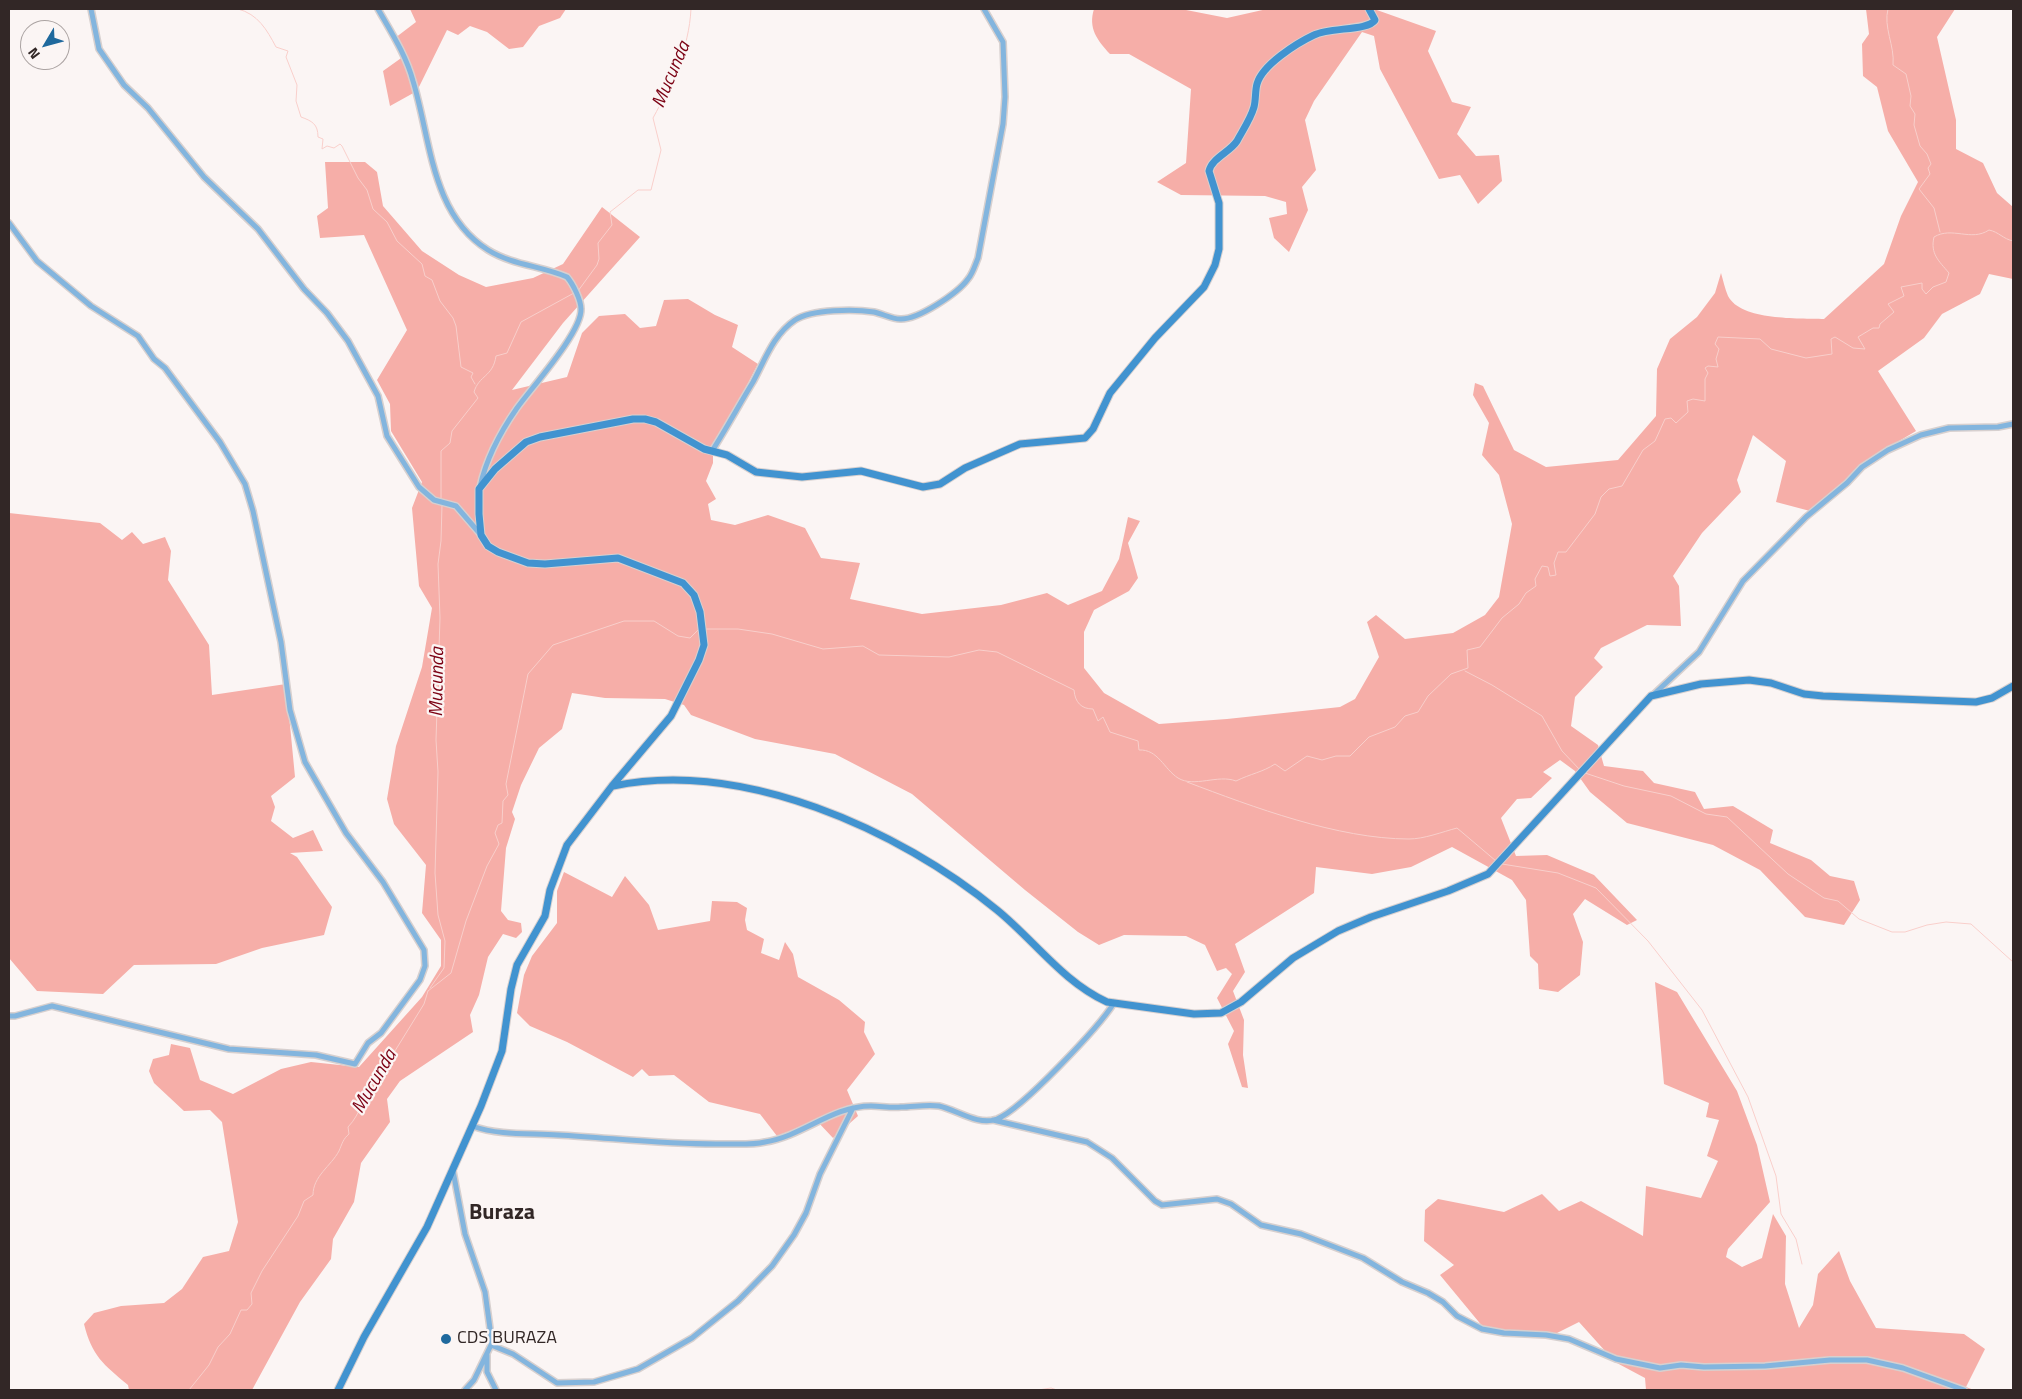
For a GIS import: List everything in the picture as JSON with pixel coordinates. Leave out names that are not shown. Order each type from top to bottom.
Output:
[{"type":"main road","points":[[338,1390],[364,1337],[412,1257],[472,1126],[502,1051],[511,989],[517,966],[544,916],[547,897],[559,862],[571,839],[674,711],[700,660],[704,645],[704,628],[694,594],[683,583],[670,577],[618,558],[545,564],[528,562],[498,552],[488,546],[481,535],[478,509],[479,489],[495,469],[528,440],[633,419],[645,419],[656,422],[712,451],[727,455],[754,472],[782,477],[815,477],[861,471],[929,487],[940,484],[965,468],[1020,444],[1085,438],[1093,429],[1110,392],[1156,338],[1201,291],[1215,265],[1220,249],[1220,203],[1210,177],[1210,167],[1232,147],[1245,126],[1254,108],[1260,78],[1282,56],[1316,34],[1339,28],[1360,28],[1371,24],[1374,20],[1369,9]]},
{"type":"main road","points":[[612,786],[643,781],[667,780],[737,785],[841,818],[883,836],[949,873],[999,911],[1080,987],[1095,997],[1114,1002],[1194,1014],[1221,1012],[1241,1002],[1293,958],[1338,931],[1370,917],[1448,892],[1488,874],[1651,696],[1701,684],[1756,680],[1804,694],[1823,696],[1976,702],[1992,698],[2013,686]]},
{"type":"street","points":[[91,9],[98,47],[103,58],[128,90],[148,108],[204,177],[258,229],[304,289],[337,326],[357,356],[378,396],[389,440],[419,487],[441,502],[456,506],[481,535]]},
{"type":"street","points":[[378,9],[413,79],[426,139],[444,197],[454,218],[476,242],[498,256],[567,278],[581,309],[579,320],[567,342],[516,410],[493,449],[483,472],[479,489]]},
{"type":"street","points":[[712,451],[760,370],[768,349],[788,326],[798,318],[826,312],[851,311],[873,312],[900,319],[911,318],[955,292],[970,278],[978,258],[1003,124],[1005,97],[1002,42],[984,9]]},
{"type":"street","points":[[9,224],[38,261],[91,306],[138,336],[154,359],[165,368],[220,442],[245,484],[253,511],[259,547],[263,555],[281,642],[290,710],[305,762],[346,833],[383,882],[409,923],[424,950],[425,966],[420,980],[396,1014],[381,1033],[368,1043],[355,1064],[316,1055],[229,1049],[52,1006],[9,1016]]},
{"type":"street","points":[[1651,696],[1699,652],[1742,581],[1802,521],[1847,483],[1862,467],[1888,450],[1921,435],[1949,428],[1998,427],[2013,424]]},
{"type":"street","points":[[992,1120],[1005,1114],[1041,1083],[1099,1024],[1114,1002]]},
{"type":"street","points":[[472,1126],[485,1131],[519,1135],[556,1134],[688,1144],[752,1144],[778,1139],[853,1108],[939,1106],[977,1119],[992,1120],[1087,1142],[1112,1158],[1155,1201],[1162,1205],[1217,1199],[1240,1209],[1261,1225],[1301,1234],[1363,1258],[1402,1282],[1428,1293],[1443,1302],[1457,1316],[1482,1328],[1504,1334],[1546,1335],[1569,1339],[1616,1359],[1660,1368],[1681,1365],[1704,1367],[1765,1366],[1830,1360],[1867,1360],[1903,1368],[1964,1390]]},
{"type":"street","points":[[491,1345],[513,1354],[557,1383],[594,1382],[638,1369],[692,1338],[738,1302],[772,1266],[794,1235],[806,1214],[820,1174],[853,1108]]},
{"type":"street","points":[[453,1171],[465,1234],[485,1292],[491,1345],[474,1380],[465,1390]]},
{"type":"street","points":[[486,1355],[487,1372],[496,1390]]},
{"type":"shaded area","points":[[410,9],[566,9],[560,18],[539,26],[523,47],[509,49],[487,32],[470,26],[458,35],[447,30],[417,91],[390,106],[383,71],[404,56],[395,38],[416,22]]},
{"type":"shaded area","points":[[1094,9],[1181,9],[1227,18],[1267,9],[1374,9],[1436,31],[1428,51],[1452,102],[1471,107],[1457,134],[1476,156],[1499,155],[1502,181],[1478,204],[1460,175],[1439,179],[1380,69],[1374,36],[1362,32],[1314,101],[1305,120],[1316,170],[1302,187],[1308,210],[1289,252],[1274,238],[1269,218],[1287,214],[1286,202],[1265,196],[1181,195],[1157,182],[1186,163],[1191,89],[1129,54],[1110,54],[1101,44],[1093,28],[1092,16]]},
{"type":"shaded area","points":[[1866,9],[1955,9],[1937,37],[1956,120],[1956,149],[1983,163],[1997,193],[2013,207],[2013,279],[1989,274],[1980,294],[1942,314],[1924,338],[1878,371],[1916,431],[1864,462],[1810,511],[1776,502],[1786,461],[1753,435],[1737,480],[1741,492],[1702,533],[1673,576],[1679,586],[1681,626],[1647,625],[1601,648],[1594,658],[1603,667],[1575,697],[1571,726],[1598,745],[1604,766],[1643,771],[1654,783],[1695,792],[1704,809],[1733,806],[1773,830],[1770,843],[1811,860],[1830,876],[1854,881],[1860,900],[1844,925],[1805,917],[1760,870],[1713,845],[1627,823],[1590,792],[1575,771],[1560,760],[1543,772],[1552,778],[1531,798],[1517,799],[1501,818],[1516,856],[1547,855],[1594,875],[1637,920],[1627,925],[1585,899],[1573,914],[1583,942],[1580,975],[1558,992],[1539,989],[1538,964],[1530,956],[1526,900],[1512,880],[1452,847],[1411,867],[1372,874],[1316,867],[1314,893],[1235,944],[1245,972],[1233,991],[1244,1020],[1243,1055],[1248,1088],[1242,1087],[1228,1044],[1234,1031],[1217,998],[1232,974],[1226,968],[1217,971],[1205,945],[1186,936],[1124,935],[1099,945],[1078,932],[1025,890],[912,794],[835,754],[755,739],[691,715],[684,705],[665,699],[605,698],[572,693],[562,729],[539,748],[521,785],[512,812],[515,819],[506,848],[501,911],[508,920],[521,923],[522,932],[516,938],[503,934],[488,957],[479,995],[470,1015],[473,1032],[400,1081],[387,1099],[390,1122],[361,1163],[354,1202],[333,1239],[331,1259],[300,1302],[252,1390],[129,1390],[128,1385],[100,1359],[91,1344],[84,1324],[94,1313],[121,1306],[164,1303],[182,1289],[203,1257],[229,1251],[238,1222],[222,1122],[210,1110],[184,1111],[154,1083],[149,1071],[153,1059],[169,1055],[171,1044],[190,1048],[200,1080],[233,1094],[281,1069],[311,1062],[359,1067],[422,997],[441,966],[441,940],[422,913],[426,865],[394,824],[387,799],[396,746],[422,667],[432,608],[419,586],[412,508],[422,482],[391,431],[390,404],[377,380],[407,330],[364,235],[320,238],[317,216],[328,208],[325,162],[365,162],[377,172],[383,206],[422,251],[459,275],[486,287],[533,278],[563,264],[602,207],[640,237],[563,323],[512,390],[567,377],[582,333],[599,316],[625,314],[640,328],[656,326],[664,300],[688,299],[715,315],[738,325],[732,347],[758,364],[713,451],[713,463],[706,481],[716,499],[708,504],[711,520],[735,525],[768,515],[805,528],[821,558],[860,563],[850,599],[922,614],[1001,605],[1047,593],[1068,605],[1102,591],[1119,559],[1128,517],[1140,521],[1128,543],[1138,578],[1129,591],[1094,610],[1084,632],[1084,668],[1104,693],[1159,724],[1227,719],[1340,707],[1355,699],[1379,657],[1367,622],[1376,615],[1405,639],[1453,633],[1485,615],[1499,597],[1512,524],[1499,475],[1482,455],[1489,423],[1473,395],[1475,383],[1483,386],[1514,450],[1546,467],[1618,460],[1656,416],[1657,369],[1670,339],[1697,317],[1715,293],[1721,273],[1728,296],[1735,304],[1745,310],[1757,314],[1786,318],[1824,319],[1884,264],[1901,216],[1918,182],[1888,131],[1877,87],[1863,76],[1862,44],[1869,34]]},
{"type":"shaded area","points":[[9,513],[100,523],[122,540],[132,532],[143,544],[165,537],[171,551],[168,580],[209,645],[212,695],[286,684],[295,777],[271,796],[275,807],[271,821],[293,838],[313,830],[323,851],[290,853],[297,857],[332,907],[324,935],[262,948],[216,964],[134,965],[103,994],[37,991],[9,958]]},
{"type":"shaded area","points":[[564,872],[612,897],[625,876],[649,905],[658,930],[710,921],[712,901],[737,902],[747,908],[745,920],[747,930],[764,939],[761,953],[779,960],[785,942],[793,954],[798,977],[839,1000],[865,1022],[864,1032],[875,1054],[847,1090],[858,1116],[833,1138],[817,1121],[777,1136],[760,1114],[709,1102],[674,1075],[649,1076],[642,1069],[633,1077],[567,1042],[530,1026],[517,1013],[524,975],[532,956],[557,923],[557,891]]},
{"type":"shaded area","points":[[1655,982],[1677,992],[1737,1091],[1757,1145],[1770,1202],[1728,1249],[1726,1257],[1742,1267],[1762,1258],[1773,1214],[1786,1236],[1785,1284],[1799,1328],[1813,1305],[1818,1274],[1839,1251],[1850,1281],[1876,1328],[1964,1334],[1985,1349],[1966,1387],[1974,1390],[1646,1390],[1645,1378],[1615,1362],[1579,1322],[1549,1337],[1507,1336],[1483,1327],[1440,1275],[1454,1265],[1424,1241],[1425,1210],[1438,1199],[1504,1212],[1542,1194],[1559,1211],[1581,1201],[1643,1236],[1646,1186],[1701,1198],[1718,1161],[1707,1156],[1719,1120],[1706,1117],[1709,1103],[1664,1084]]},
{"type":"waterway","points":[[238,9],[245,11],[256,19],[265,29],[276,47],[288,51],[286,57],[297,85],[296,101],[301,117],[316,126],[318,137],[323,139],[322,149],[327,146],[334,148],[340,144],[342,146],[358,178],[367,190],[373,209],[387,222],[397,241],[422,264],[425,276],[432,280],[440,301],[453,318],[456,326],[461,367],[473,373],[471,377],[475,384]]},
{"type":"waterway","name":"Mucunda","points":[[578,291],[597,265],[599,259],[598,243],[612,225],[610,212],[638,190],[651,190],[661,150],[653,118],[673,79],[683,52],[690,24],[691,9]]},
{"type":"waterway","points":[[1888,9],[1887,23],[1893,65],[1906,74],[1911,96],[1910,106],[1915,114],[1914,125],[1920,146],[1927,154],[1931,164],[1928,168],[1930,174],[1919,189],[1934,208],[1940,232]]},
{"type":"waterway","points":[[705,629],[738,629],[772,634],[823,649],[863,646],[879,655],[949,657],[979,650],[997,652],[1074,690],[1079,704],[1085,708],[1093,709],[1098,721],[1103,717],[1110,732],[1138,741],[1139,750],[1156,756],[1173,774],[1184,781],[1222,779],[1236,781],[1275,764],[1285,771],[1307,756],[1322,760],[1336,756],[1350,756],[1369,737],[1395,727],[1405,716],[1418,712],[1428,696],[1451,674],[1468,668],[1467,650],[1480,647],[1502,618],[1519,604],[1526,593],[1536,586],[1535,579],[1542,566],[1548,567],[1550,576],[1556,575],[1554,563],[1558,552],[1566,552],[1595,514],[1601,497],[1609,489],[1622,486],[1643,450],[1655,441],[1665,419],[1671,418],[1676,423],[1688,412],[1687,401],[1693,399],[1705,401],[1705,379],[1708,373],[1705,368],[1708,366],[1718,367],[1716,359],[1719,349],[1715,344],[1718,337],[1760,339],[1771,349],[1806,358],[1832,354],[1831,339],[1835,337],[1853,348],[1865,349],[1858,337],[1873,328],[1879,328],[1880,324],[1894,312],[1888,304],[1904,296],[1901,287],[1922,283],[1922,289],[1926,294],[1933,287],[1946,282],[1949,273],[1934,253],[1934,237],[1948,233],[1975,235],[1989,230],[2013,241]]},
{"type":"waterway","name":"Mucunda","points":[[441,501],[441,451],[450,443],[452,431],[478,398],[474,392],[476,386],[492,368],[496,356],[507,353],[521,322],[574,293]]},
{"type":"waterway","name":"Mucunda","points":[[430,988],[444,968],[445,941],[438,915],[435,873],[438,772],[436,740],[440,618],[438,564],[442,505]]},
{"type":"waterway","points":[[428,991],[451,973],[466,921],[487,866],[499,844],[495,833],[498,825],[502,823],[503,801],[508,795],[506,784],[528,674],[553,645],[624,621],[654,621],[678,636],[690,638],[699,629]]},
{"type":"waterway","points":[[1465,671],[1492,685],[1542,716],[1562,751],[1580,770]]},
{"type":"waterway","points":[[1585,773],[1624,786],[1671,796],[1706,814],[1727,817],[1788,874],[1824,898],[1838,901],[1859,919],[1892,932],[1905,932],[1927,925],[1946,922],[1971,924],[2013,962]]},
{"type":"waterway","points":[[1187,782],[1296,820],[1354,834],[1382,838],[1415,839],[1457,828],[1496,861]]},
{"type":"waterway","points":[[1502,864],[1558,873],[1596,888],[1648,941],[1702,1010],[1748,1097],[1776,1176],[1781,1214],[1796,1239],[1802,1264]]},
{"type":"waterway","name":"Mucunda","points":[[189,1390],[209,1365],[218,1347],[230,1334],[241,1310],[247,1310],[252,1304],[251,1293],[262,1271],[298,1216],[304,1201],[313,1195],[316,1182],[336,1156],[349,1134],[348,1127],[424,1004],[428,991]]},
{"type":"waterway","points":[[1038,1390],[1051,1388],[1057,1390]]},
{"type":"place","name":"CDS BURAZA","points":[[446,1339]]},
{"type":"district","name":"Buraza","points":[[502,1214]]}]
